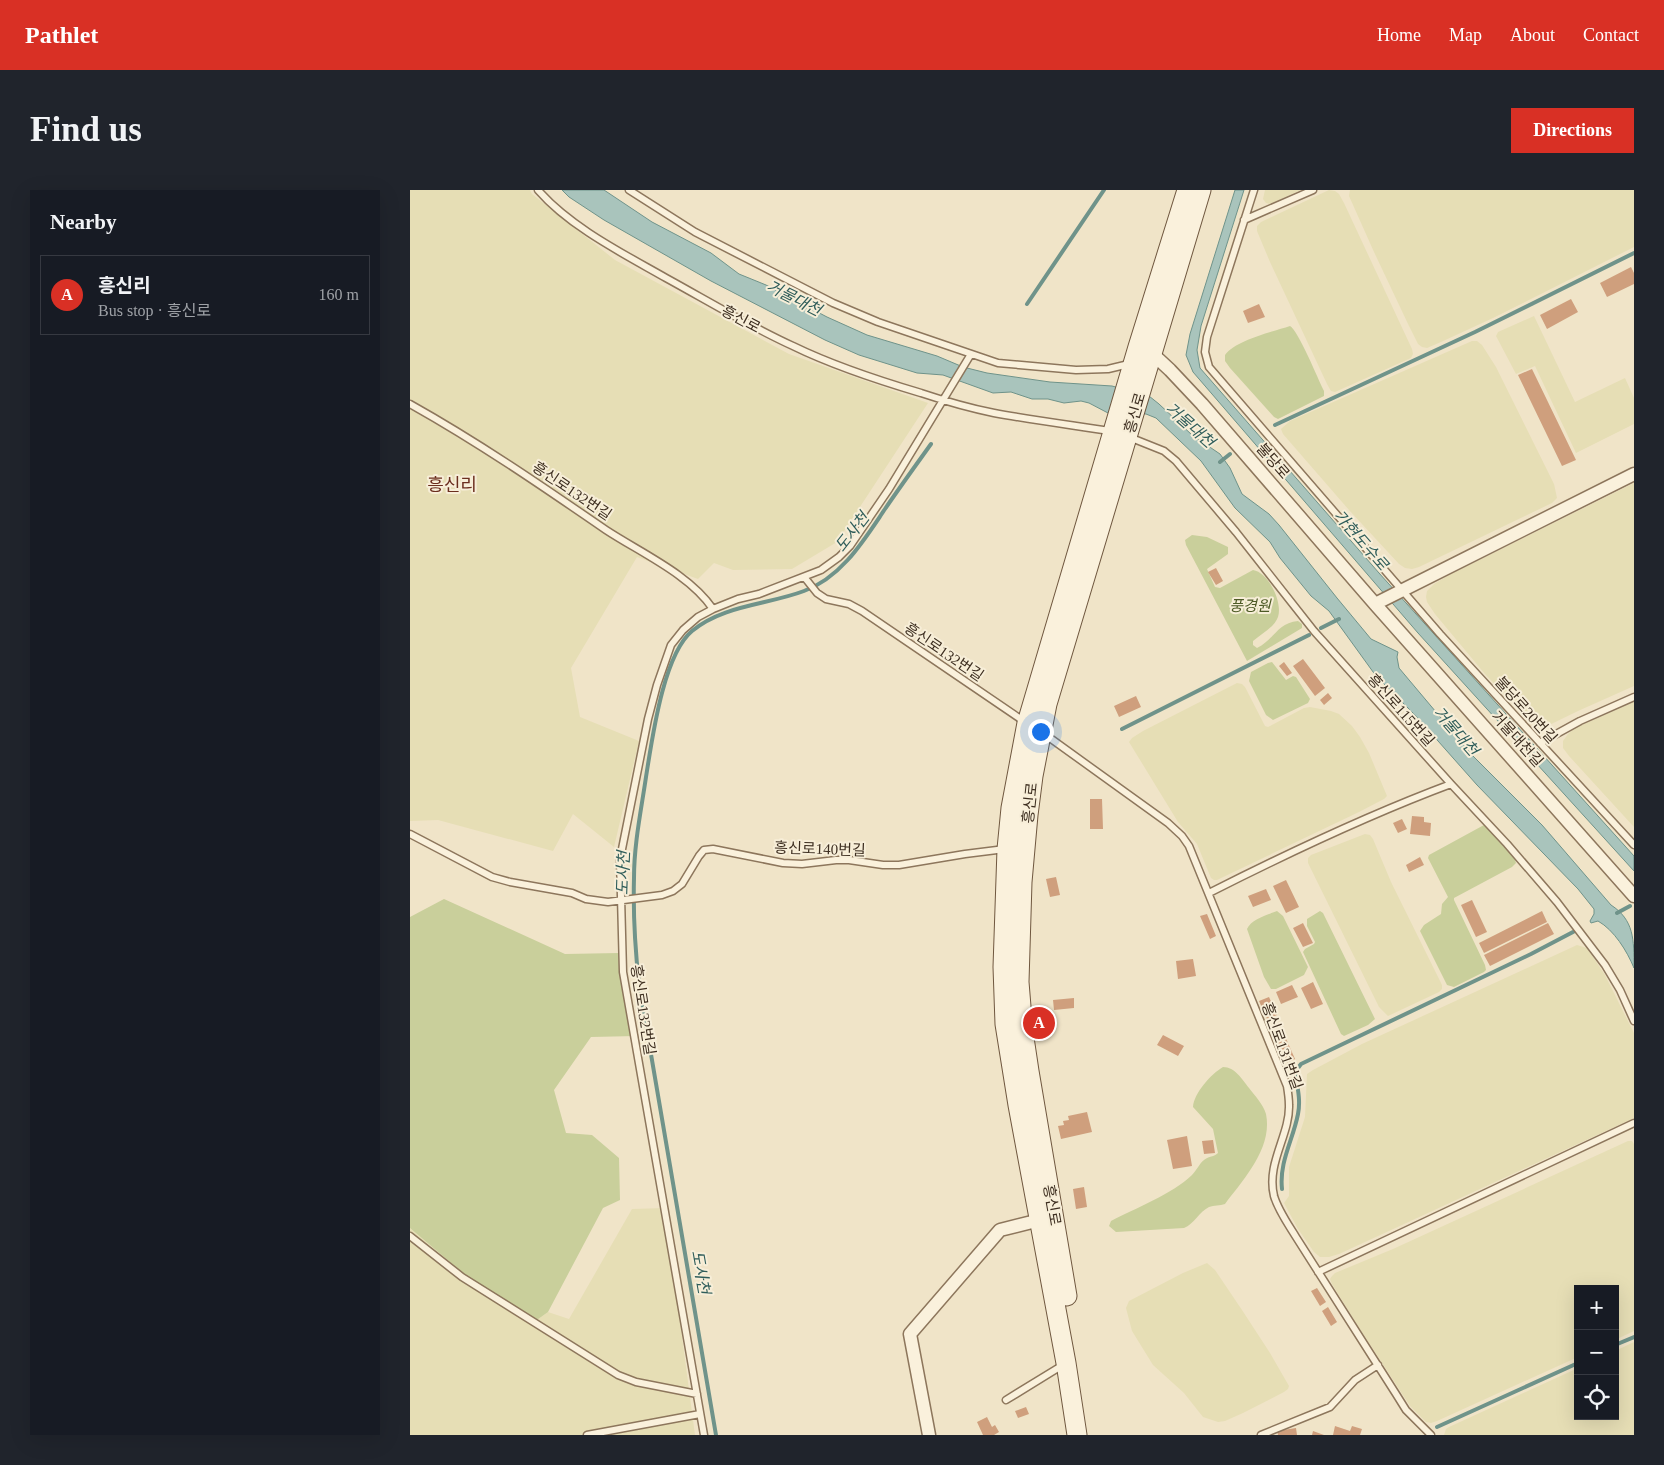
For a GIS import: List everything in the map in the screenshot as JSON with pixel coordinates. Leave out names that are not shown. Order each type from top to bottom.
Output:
[{"type":"main road","name":"흥신로","points":[[1090,1435],[1023,1031],[1019,982],[1022,882],[1011,808],[1122,431],[1187,190]]},
{"type":"main road","name":"흥신로","points":[[1140,364],[1201,190]]},
{"type":"main road","name":"흥신로","points":[[1016,850],[1003,959],[1005,1024],[1018,1105],[1066,1363],[1077,1435]]},
{"type":"street","name":"불당로","points":[[1140,364],[1170,370],[1202,404],[1375,604]]},
{"type":"street","points":[[1375,604],[1634,474]]},
{"type":"street","name":"거물대천길","points":[[1375,604],[1634,896]]},
{"type":"street","points":[[929,1435],[910,1334],[1000,1230],[1040,1220]]},
{"type":"lane","name":"흥신로","points":[[538,190],[545,198],[580,226],[613,248],[747,323],[833,364],[877,381],[993,413],[1122,431]]},
{"type":"lane","points":[[629,190],[696,232],[840,306],[870,319],[998,364],[1076,370],[1108,369],[1140,364]]},
{"type":"lane","name":"불당로20번길","points":[[1254,190],[1208,337],[1205,352],[1209,368],[1440,634],[1634,845]]},
{"type":"lane","points":[[1244,220],[1313,190]]},
{"type":"lane","points":[[806,580],[839,557],[850,546],[889,489],[971,354]]},
{"type":"lane","name":"흥신로132번길","points":[[410,404],[523,472],[607,530],[679,575],[705,597],[713,609]]},
{"type":"lane","name":"흥신로115번길","points":[[1122,431],[1164,451],[1176,461],[1236,532],[1314,631],[1507,844],[1589,942],[1615,981],[1634,1022]]},
{"type":"lane","name":"흥신로132번길","points":[[704,1435],[623,972],[625,901],[620,859],[648,719],[657,685],[672,645],[683,630],[698,617],[713,609],[806,580],[817,593],[826,599],[849,604],[862,611],[1034,727]]},
{"type":"lane","points":[[1540,743],[1580,721],[1634,697]]},
{"type":"lane","name":"흥신로131번길","points":[[1034,727],[1147,807],[1175,830],[1189,846],[1287,1086],[1290,1105],[1273,1170],[1274,1196],[1282,1213],[1318,1272],[1406,1410],[1431,1435]]},
{"type":"lane","points":[[1209,893],[1395,805],[1451,784]]},
{"type":"lane","name":"흥신로140번길","points":[[410,834],[492,877],[608,902],[662,895],[673,891],[682,884],[704,850],[713,849],[783,863],[802,864],[842,860],[883,865],[899,865],[965,854],[1016,850]]},
{"type":"lane","points":[[1318,1272],[1634,1123]]},
{"type":"lane","points":[[410,1236],[462,1277],[618,1375],[636,1382],[697,1394]]},
{"type":"lane","points":[[1006,1400],[1066,1363]]},
{"type":"lane","points":[[1261,1435],[1330,1407],[1355,1380],[1378,1365]]},
{"type":"lane","points":[[587,1435],[700,1414]]},
{"type":"shaded area","points":[[410,190],[530,190],[532,194],[615,260],[789,354],[928,403],[837,542],[792,569],[733,570],[714,563],[698,579],[637,557],[571,668],[580,717],[639,741],[614,847],[573,814],[553,851],[438,820],[410,821]]},
{"type":"shaded area","points":[[1265,190],[1301,190],[1270,204],[1266,203],[1263,199]]},
{"type":"shaded area","points":[[1329,190],[1339,194],[1344,203],[1413,354],[1411,358],[1335,392],[1331,391],[1327,384],[1257,231],[1257,226],[1261,222]]},
{"type":"shaded area","points":[[1350,190],[1634,190],[1634,247],[1493,318],[1427,348],[1422,347],[1418,344],[1374,252],[1349,196]]},
{"type":"shaded area","points":[[1534,316],[1575,402],[1625,378],[1634,398],[1634,424],[1576,453],[1535,366],[1516,374],[1496,336],[1498,332]]},
{"type":"shaded area","points":[[1472,341],[1477,341],[1482,345],[1496,367],[1554,484],[1557,498],[1552,503],[1419,567],[1405,568],[1399,564],[1349,510],[1283,434],[1281,429],[1290,421]]},
{"type":"shaded area","points":[[1634,483],[1634,686],[1539,730],[1485,674],[1435,614],[1427,602],[1427,591],[1434,584],[1451,574]]},
{"type":"shaded area","points":[[1237,683],[1245,687],[1265,726],[1268,727],[1304,708],[1310,707],[1339,714],[1352,726],[1360,737],[1369,753],[1387,796],[1359,812],[1214,880],[1211,878],[1197,844],[1178,822],[1129,742],[1143,731]]},
{"type":"shaded area","points":[[1634,702],[1634,827],[1569,756],[1563,748],[1563,741],[1575,728]]},
{"type":"shaded area","points":[[1365,834],[1370,835],[1373,839],[1391,882],[1442,985],[1442,989],[1439,992],[1388,1016],[1379,1007],[1308,863],[1308,858],[1311,855]]},
{"type":"shaded area","points":[[1577,945],[1587,948],[1605,975],[1634,1033],[1634,1118],[1339,1254],[1320,1257],[1314,1252],[1298,1229],[1284,1203],[1289,1196],[1289,1167],[1305,1117],[1307,1074],[1362,1044]]},
{"type":"shaded area","points":[[1628,1141],[1632,1141],[1634,1144],[1634,1331],[1619,1338],[1619,1285],[1574,1285],[1574,1359],[1431,1423],[1426,1422],[1410,1406],[1330,1279],[1335,1273],[1393,1249]]},
{"type":"shaded area","points":[[665,1208],[695,1435],[410,1435],[410,1228],[470,1279],[534,1322],[548,1312],[569,1319],[632,1209]]},
{"type":"shaded area","points":[[1207,1263],[1215,1270],[1242,1310],[1289,1386],[1284,1392],[1243,1413],[1218,1422],[1203,1417],[1184,1393],[1153,1365],[1132,1331],[1126,1308],[1129,1301],[1183,1273]]},
{"type":"shaded area","points":[[1634,1342],[1634,1435],[1444,1435],[1449,1427],[1574,1370],[1574,1420],[1619,1420],[1619,1349]]},
{"type":"green space","points":[[1290,326],[1294,329],[1308,356],[1324,391],[1324,396],[1278,419],[1274,417],[1230,368],[1225,361],[1225,355],[1237,345]]},
{"type":"green space","name":"풍경원","points":[[1192,535],[1207,537],[1228,547],[1228,554],[1207,569],[1215,587],[1220,588],[1253,570],[1264,576],[1273,589],[1278,604],[1278,617],[1270,628],[1253,641],[1253,645],[1257,648],[1263,645],[1280,628],[1291,622],[1298,621],[1302,624],[1302,628],[1247,661],[1186,545],[1185,540]]},
{"type":"green space","points":[[1272,662],[1286,680],[1293,676],[1296,677],[1310,699],[1308,703],[1273,720],[1266,715],[1249,681],[1251,672]]},
{"type":"green space","points":[[1484,825],[1514,857],[1516,863],[1512,867],[1454,898],[1486,970],[1454,987],[1447,985],[1420,931],[1424,925],[1441,914],[1442,904],[1448,897],[1428,858],[1429,855]]},
{"type":"green space","points":[[444,899],[565,954],[619,953],[636,1036],[591,1037],[554,1090],[566,1133],[592,1135],[619,1158],[620,1200],[603,1208],[548,1312],[534,1322],[470,1279],[410,1228],[410,917]]},
{"type":"green space","points":[[1277,911],[1283,916],[1308,967],[1304,975],[1276,989],[1271,989],[1264,977],[1247,929],[1256,920]]},
{"type":"green space","points":[[1320,911],[1323,913],[1375,1019],[1368,1025],[1344,1036],[1341,1034],[1303,952],[1315,942],[1307,926],[1307,919]]},
{"type":"green space","points":[[1223,1067],[1231,1069],[1238,1074],[1259,1100],[1266,1114],[1267,1127],[1265,1139],[1261,1151],[1248,1174],[1225,1204],[1209,1207],[1184,1228],[1116,1232],[1109,1226],[1111,1221],[1184,1182],[1204,1160],[1218,1153],[1213,1129],[1193,1107],[1196,1096],[1204,1084]]},
{"type":"water","points":[[562,190],[604,190],[652,222],[711,253],[739,274],[766,285],[827,317],[867,335],[937,356],[963,367],[987,373],[1050,382],[1112,386],[1149,396],[1192,435],[1220,454],[1230,468],[1242,494],[1269,514],[1279,525],[1371,639],[1398,652],[1399,668],[1473,756],[1542,825],[1611,905],[1619,911],[1631,931],[1634,948],[1634,968],[1615,935],[1598,921],[1591,923],[1594,909],[1578,889],[1477,785],[1415,715],[1376,676],[1329,611],[1311,596],[1280,558],[1270,542],[1235,508],[1201,461],[1156,418],[1146,414],[1108,413],[1081,401],[1064,403],[1048,399],[1032,399],[1011,392],[993,393],[943,375],[917,373],[859,355],[825,340],[711,281],[604,220],[569,197]]},
{"type":"water","points":[[1235,190],[1244,190],[1201,326],[1197,350],[1200,368],[1379,573],[1634,856],[1634,871],[1418,633],[1193,372],[1186,355],[1190,334]]},
{"type":"building","points":[[1631,267],[1634,273],[1634,284],[1607,297],[1600,283]]},
{"type":"building","points":[[1571,299],[1578,312],[1547,329],[1540,315]]},
{"type":"building","points":[[1259,304],[1265,317],[1248,323],[1243,311]]},
{"type":"building","points":[[1532,369],[1576,460],[1562,466],[1518,375]]},
{"type":"building","points":[[1216,568],[1223,581],[1216,585],[1208,572]]},
{"type":"building","points":[[1303,659],[1325,688],[1315,696],[1293,666]]},
{"type":"building","points":[[1284,662],[1292,673],[1287,676],[1279,666]]},
{"type":"building","points":[[1328,693],[1332,698],[1324,705],[1320,700]]},
{"type":"building","points":[[1136,696],[1141,707],[1119,717],[1114,706]]},
{"type":"building","points":[[1090,799],[1102,799],[1103,829],[1090,829]]},
{"type":"building","points":[[1412,816],[1424,817],[1424,822],[1431,823],[1430,836],[1410,834]]},
{"type":"building","points":[[1402,819],[1407,829],[1398,833],[1393,823]]},
{"type":"building","points":[[1420,857],[1424,865],[1409,872],[1406,865]]},
{"type":"building","points":[[1056,877],[1060,895],[1050,897],[1046,879]]},
{"type":"building","points":[[1286,880],[1299,907],[1286,913],[1273,886]]},
{"type":"building","points":[[1266,889],[1271,900],[1253,907],[1248,896]]},
{"type":"building","points":[[1472,900],[1487,932],[1476,937],[1461,905]]},
{"type":"building","points":[[1542,911],[1547,922],[1484,953],[1479,943]]},
{"type":"building","points":[[1207,914],[1216,936],[1210,939],[1200,916]]},
{"type":"building","points":[[1303,923],[1313,943],[1303,947],[1293,928]]},
{"type":"building","points":[[1548,923],[1554,934],[1490,966],[1484,955]]},
{"type":"building","points":[[1193,959],[1196,976],[1178,979],[1176,961]]},
{"type":"building","points":[[1313,982],[1323,1004],[1311,1009],[1301,988]]},
{"type":"building","points":[[1292,985],[1298,997],[1281,1004],[1276,992]]},
{"type":"building","points":[[1269,997],[1277,1015],[1267,1019],[1259,1001]]},
{"type":"building","points":[[1074,998],[1074,1008],[1054,1010],[1053,1000]]},
{"type":"building","points":[[1284,1034],[1295,1059],[1287,1063],[1276,1038]]},
{"type":"building","points":[[1163,1035],[1184,1046],[1178,1056],[1157,1045]]},
{"type":"building","points":[[1087,1112],[1092,1132],[1061,1139],[1058,1126],[1064,1125],[1063,1121],[1069,1120],[1068,1116]]},
{"type":"building","points":[[1187,1136],[1192,1166],[1173,1169],[1167,1140]]},
{"type":"building","points":[[1213,1140],[1215,1153],[1204,1154],[1202,1141]]},
{"type":"building","points":[[1084,1187],[1087,1207],[1076,1209],[1073,1189]]},
{"type":"building","points":[[1317,1288],[1326,1302],[1320,1306],[1311,1291]]},
{"type":"building","points":[[1328,1307],[1337,1322],[1331,1326],[1322,1311]]},
{"type":"building","points":[[1026,1407],[1029,1414],[1018,1418],[1015,1411]]},
{"type":"building","points":[[987,1417],[992,1427],[995,1425],[999,1432],[994,1435],[983,1435],[977,1422]]},
{"type":"building","points":[[1335,1426],[1350,1431],[1352,1426],[1362,1429],[1360,1435],[1333,1435]]},
{"type":"building","points":[[1296,1428],[1297,1435],[1278,1435],[1277,1431]]},
{"type":"building","points":[[1313,1431],[1324,1435],[1312,1435]]},
{"type":"waterway","name":"도사천","points":[[1027,304],[1104,190]]},
{"type":"waterway","points":[[1275,425],[1475,332],[1634,253]]},
{"type":"waterway","name":"도사천","points":[[716,1435],[636,957],[635,853],[660,699],[673,659],[682,643],[692,631],[704,622],[731,611],[804,591],[818,585],[841,567],[860,545],[931,444]]},
{"type":"waterway","points":[[1220,462],[1230,454]]},
{"type":"waterway","points":[[1321,628],[1339,619]]},
{"type":"waterway","points":[[1122,729],[1309,635]]},
{"type":"waterway","points":[[1617,913],[1630,906]]},
{"type":"waterway","points":[[1282,1189],[1284,1160],[1296,1124],[1299,1108],[1295,1072],[1301,1064],[1573,932]]},
{"type":"waterway","points":[[1619,1343],[1634,1337]]},
{"type":"waterway","points":[[1437,1427],[1574,1365]]},
{"type":"place","name":"흥신리","points":[[1039,1023]]},
{"type":"district","name":"흥신리","points":[[452,485]]},
{"type":"water label","name":"거물대천","points":[[794,298]]},
{"type":"water label","name":"거물대천","points":[[1190,425]]},
{"type":"water label","name":"가현도수로","points":[[1361,540]]},
{"type":"water label","name":"거물대천","points":[[1456,731]]}]
